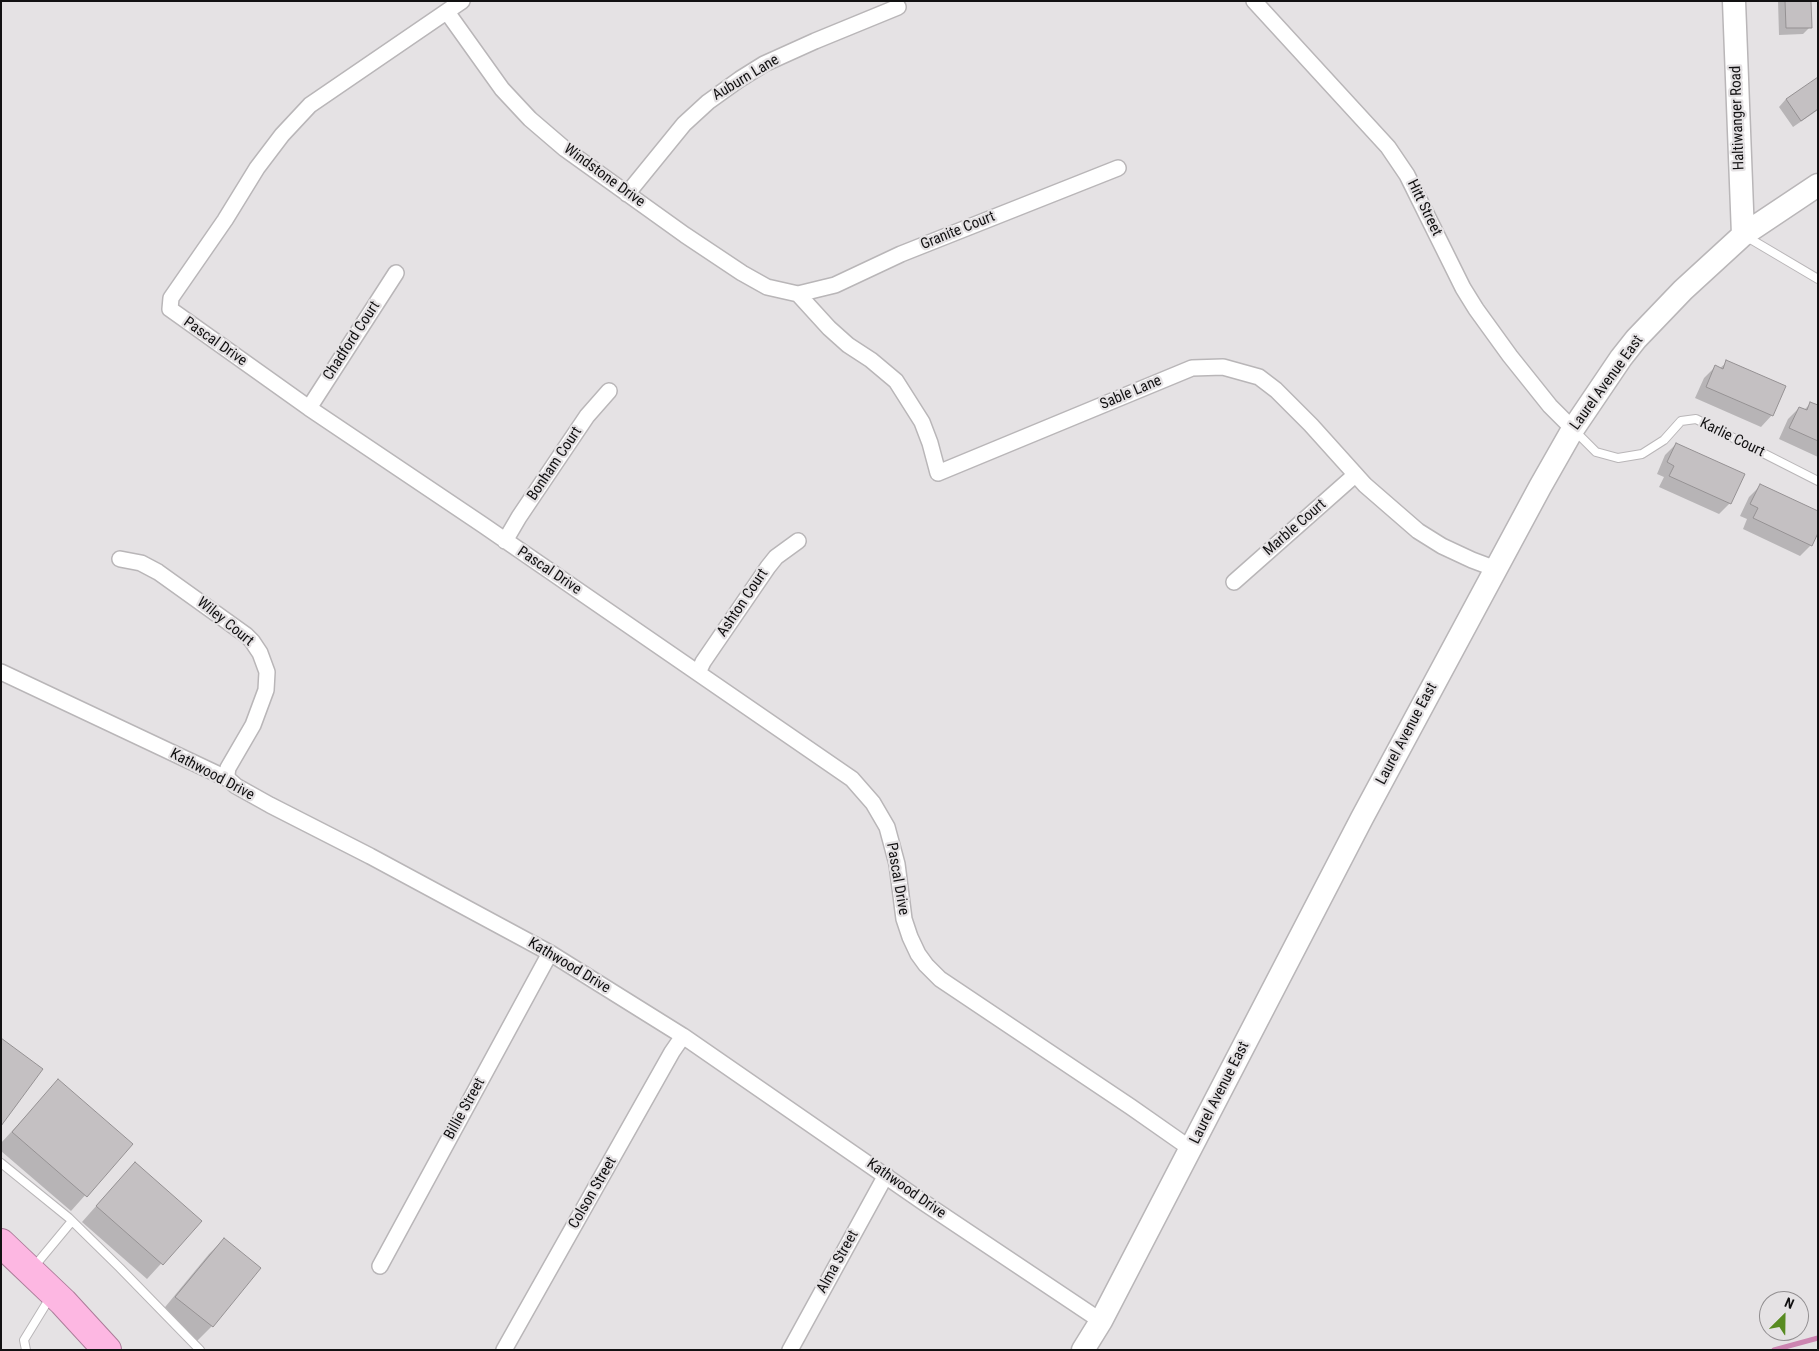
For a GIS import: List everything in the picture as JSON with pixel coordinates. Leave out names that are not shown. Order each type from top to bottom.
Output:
[{"type":"highway","points":[[1,1243],[53,1292],[107,1350]]},
{"type":"street","name":"Pascal Drive","points":[[462,1],[310,105],[282,135],[257,168],[226,220],[171,298],[170,309],[309,408],[837,767],[865,792],[881,815],[892,839],[898,864],[904,919],[918,954],[926,965],[940,979],[1131,1107],[1190,1149]]},
{"type":"street","name":"Hitt Street","points":[[1254,1],[1388,147],[1407,174],[1463,288],[1476,309],[1550,406],[1573,429]]},
{"type":"street","name":"Haltiwanger Road","points":[[1734,1],[1743,235]]},
{"type":"street","name":"Auburn Lane","points":[[627,194],[684,124],[708,102],[740,79],[764,64],[898,7]]},
{"type":"street","name":"Windstone Drive","points":[[447,12],[502,89],[530,119],[565,149],[742,273],[767,287],[798,294]]},
{"type":"street","name":"Granite Court","points":[[798,294],[835,285],[901,254],[1118,168]]},
{"type":"street","name":"Laurel Avenue East","points":[[1083,1350],[1101,1321],[1362,818],[1535,495],[1573,429],[1636,339],[1683,290],[1743,235],[1818,185]]},
{"type":"street","name":"Chadford Court","points":[[309,408],[396,273]]},
{"type":"street","name":"Sable Lane","points":[[798,294],[829,328],[896,381],[922,422],[930,442],[938,473],[1192,368],[1223,367],[1259,377],[1276,390],[1311,425],[1355,475],[1393,511],[1418,531],[1442,546],[1496,569]]},
{"type":"street","name":"Bonham Court","points":[[505,542],[519,517],[587,416],[609,391]]},
{"type":"street","name":"Marble Court","points":[[1234,582],[1355,475]]},
{"type":"street","name":"Ashton Court","points":[[698,673],[768,567],[776,557],[798,541]]},
{"type":"street","name":"Wiley Court","points":[[120,559],[141,563],[158,572],[246,635],[260,653],[267,672],[266,690],[253,725],[228,768],[228,779]]},
{"type":"street","name":"Kathwood Drive","points":[[1,672],[228,779],[236,786],[270,805],[370,856],[550,953],[683,1036],[923,1202],[1101,1321]]},
{"type":"street","name":"Billie Street","points":[[380,1266],[550,953]]},
{"type":"street","name":"Colson Street","points":[[504,1350],[672,1052],[683,1036]]},
{"type":"street","name":"Alma Street","points":[[790,1350],[886,1175]]},
{"type":"lane","points":[[1743,235],[1818,280]]},
{"type":"lane","name":"Karlie Court","points":[[1573,429],[1596,452],[1618,458],[1642,454],[1664,440],[1681,421],[1696,419],[1818,481]]},
{"type":"lane","points":[[1,1163],[72,1221],[200,1350]]},
{"type":"lane","points":[[31,1270],[72,1221]]},
{"type":"lane","points":[[26,1350],[24,1340],[53,1292]]},
{"type":"building","points":[[1785,1],[1811,1],[1812,28],[1786,28]]},
{"type":"building","points":[[1818,77],[1818,109],[1801,121],[1786,99]]},
{"type":"building","points":[[1726,360],[1786,386],[1773,416],[1706,387],[1715,365],[1723,369]]},
{"type":"building","points":[[1810,402],[1818,405],[1818,441],[1789,428],[1799,407],[1807,410]]},
{"type":"building","points":[[1676,443],[1745,474],[1731,504],[1669,476],[1674,466],[1667,462]]},
{"type":"building","points":[[1760,484],[1818,511],[1818,533],[1812,546],[1753,518],[1758,508],[1750,504]]},
{"type":"building","points":[[1,1038],[43,1069],[1,1126]]},
{"type":"building","points":[[58,1079],[133,1144],[87,1197],[12,1132]]},
{"type":"building","points":[[135,1162],[202,1221],[163,1265],[96,1206]]},
{"type":"building","points":[[224,1238],[261,1268],[213,1327],[175,1297]]},
{"type":"waterway","points":[[1774,1350],[1818,1338]]}]
